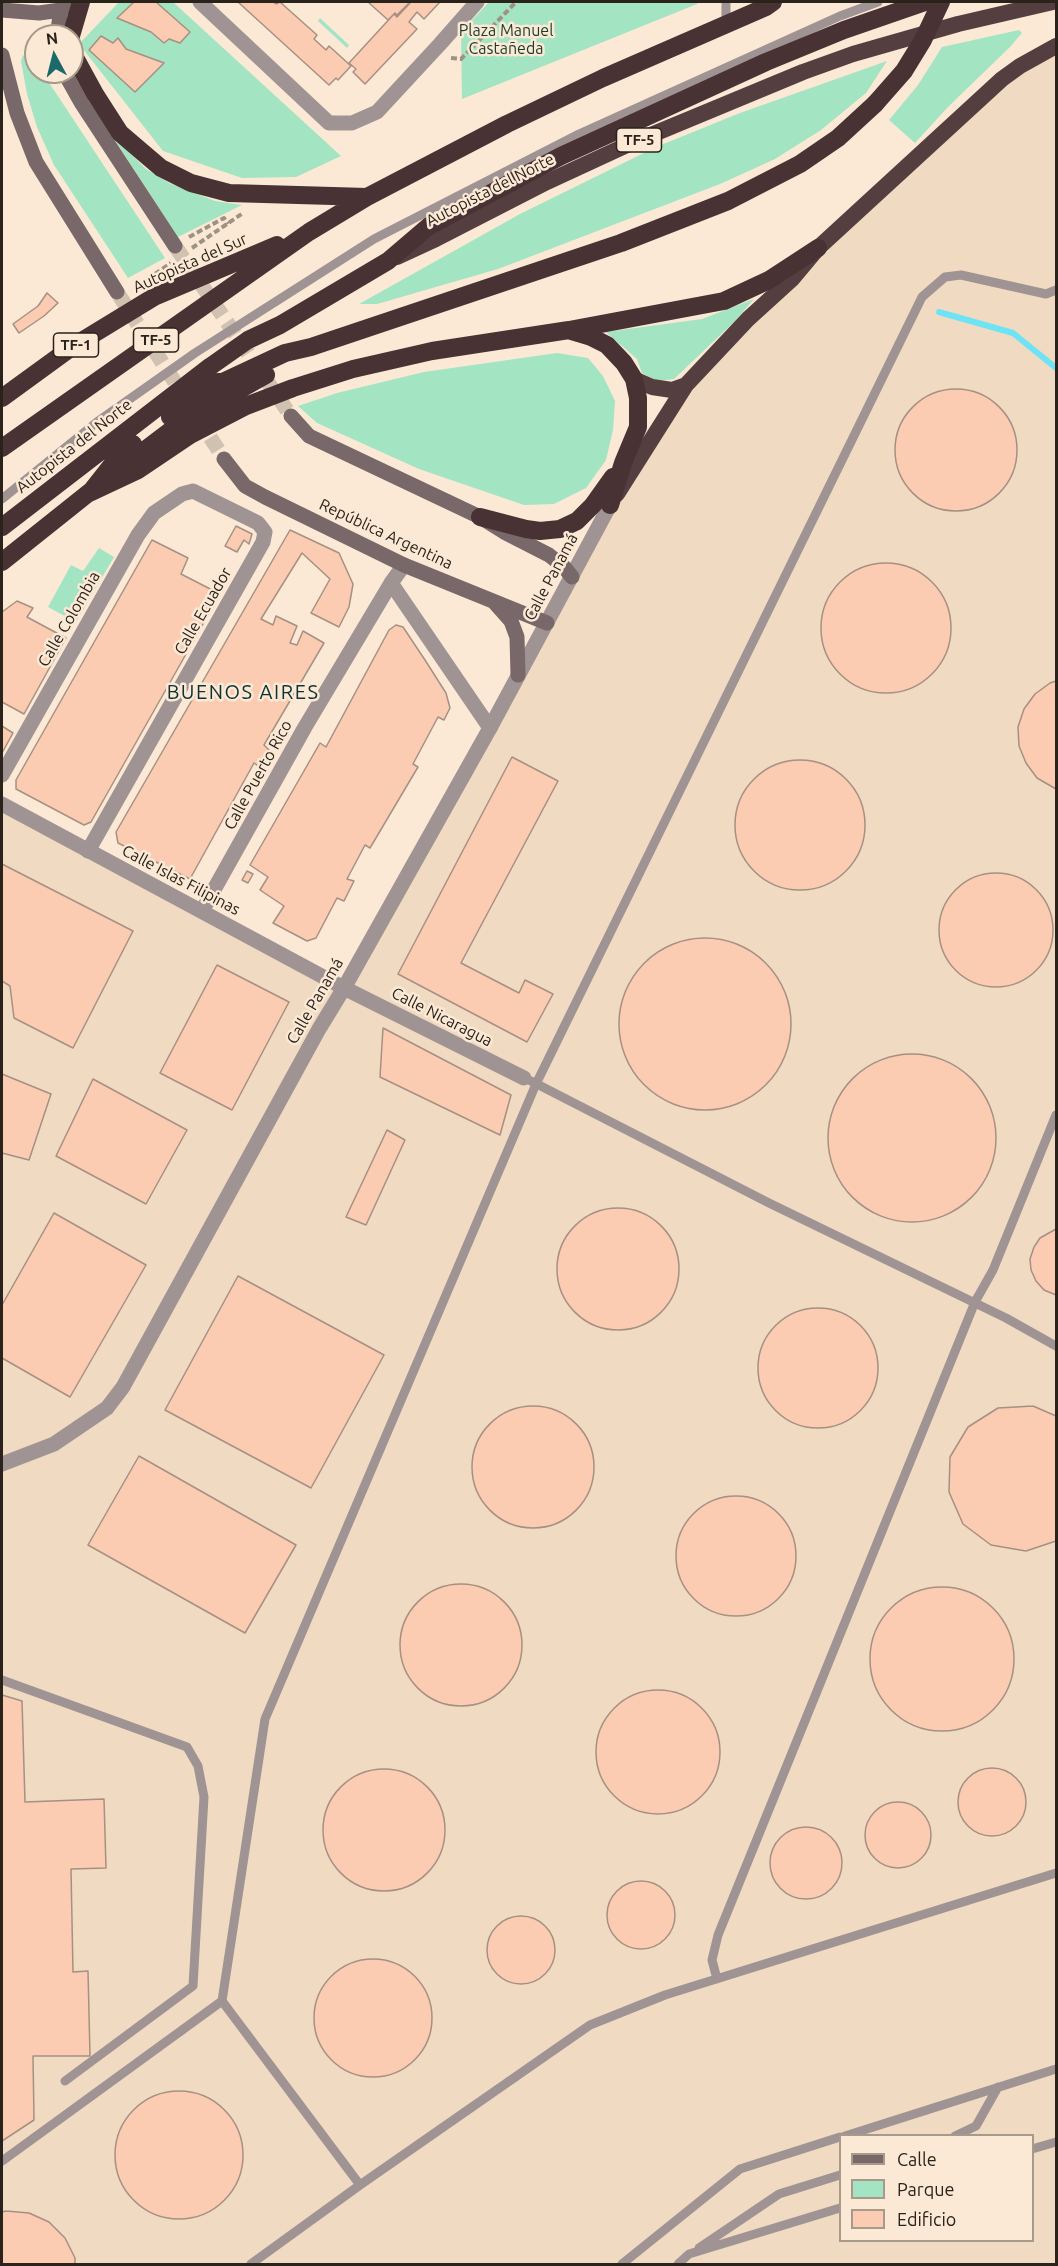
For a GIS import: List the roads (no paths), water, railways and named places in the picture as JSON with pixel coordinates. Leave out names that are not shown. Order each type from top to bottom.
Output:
[{"type":"highway","points":[[75,24],[81,2]]},
{"type":"highway","points":[[388,261],[429,226],[582,146],[776,57],[925,2]]},
{"type":"highway","points":[[210,388],[285,353],[311,347],[621,243],[728,201],[800,165],[838,138],[875,104],[904,71],[923,40],[941,2]]},
{"type":"highway","name":"Autopista del Norte","points":[[2,527],[248,340],[280,325],[388,261],[436,240],[547,182],[617,150],[804,72],[853,54],[958,24],[1053,2]]},
{"type":"highway","name":"TF-5","points":[[2,448],[309,232],[367,197],[518,119],[774,3]]},
{"type":"highway","points":[[610,505],[686,385],[748,320],[792,279],[818,248],[1002,79],[1056,46]]},
{"type":"highway","points":[[84,75],[120,133],[161,168],[191,183],[229,193],[367,197]]},
{"type":"highway","name":"Autopista del Sur","points":[[2,398],[72,347],[154,297],[309,232]]},
{"type":"highway","points":[[89,493],[138,470],[199,430],[246,406],[293,388],[353,369],[432,351],[569,330],[724,301],[769,279],[818,248]]},
{"type":"highway","points":[[89,493],[122,452],[265,348],[280,325]]},
{"type":"highway","points":[[569,330],[606,345],[624,363],[634,379],[638,398],[638,427],[623,463],[610,505]]},
{"type":"highway","points":[[2,562],[182,422],[311,347]]},
{"type":"highway","points":[[634,379],[652,387],[672,390],[686,385]]},
{"type":"highway","points":[[480,517],[526,529],[540,531],[560,529],[577,521],[593,506],[623,463]]},
{"type":"main road","points":[[2,10],[39,12],[61,10],[76,2]]},
{"type":"main road","points":[[59,24],[61,10]]},
{"type":"main road","points":[[2,55],[17,113],[36,162],[117,292]]},
{"type":"main road","points":[[71,84],[175,246]]},
{"type":"main road","points":[[291,416],[309,436],[480,517],[549,555],[572,577]]},
{"type":"main road","name":"República Argentina","points":[[224,459],[245,486],[404,566],[547,623]]},
{"type":"main road","points":[[493,601],[511,621],[517,637],[518,675]]},
{"type":"street","points":[[200,2],[329,123],[352,123],[377,112],[477,2]]},
{"type":"street","name":"Calle Ecuador","points":[[88,851],[263,542],[265,532],[258,523],[193,491],[182,494]]},
{"type":"street","name":"Calle Colombia","points":[[2,775],[138,535],[154,513],[182,494]]},
{"type":"street","name":"Calle Panamá","points":[[2,1464],[54,1444],[107,1408],[123,1387],[319,1029],[490,728],[610,505]]},
{"type":"street","name":"Calle Puerto Rico","points":[[202,911],[305,727],[391,583],[404,566]]},
{"type":"street","points":[[391,583],[490,728]]},
{"type":"street","name":"Calle Islas Filipinas","points":[[2,804],[344,988]]},
{"type":"street","name":"Calle Nicaragua","points":[[344,988],[530,1081]]},
{"type":"lane","points":[[726,2],[726,23]]},
{"type":"lane","points":[[2,499],[97,422],[195,353],[374,239],[579,134],[840,16],[878,2]]},
{"type":"lane","points":[[2,2161],[222,2001],[265,1719],[530,1081],[922,297],[945,277],[961,275],[1046,294],[1056,290]]},
{"type":"lane","points":[[530,1081],[769,1203],[975,1302],[1056,1346]]},
{"type":"lane","points":[[717,1979],[712,1960],[718,1935],[975,1302],[993,1270],[1056,1115]]},
{"type":"lane","points":[[2,1680],[187,1747],[198,1766],[204,1797],[193,1986],[64,2081]]},
{"type":"lane","points":[[251,2265],[360,2185],[590,2025],[665,1995],[1056,1873]]},
{"type":"lane","points":[[222,2001],[360,2185]]},
{"type":"lane","points":[[851,2134],[1056,2069]]},
{"type":"lane","points":[[959,2134],[976,2126],[998,2087]]},
{"type":"lane","points":[[622,2265],[740,2169],[839,2137]]},
{"type":"lane","points":[[1034,2148],[1056,2142]]},
{"type":"lane","points":[[678,2265],[689,2254],[779,2194],[839,2175]]},
{"type":"lane","points":[[689,2254],[839,2208]]},
{"type":"waterway","points":[[939,312],[1013,333],[1056,368]]},
{"type":"tunnel","points":[[175,246],[291,416]]},
{"type":"tunnel","points":[[117,292],[185,398]]},
{"type":"tunnel","points":[[198,418],[224,459]]},
{"type":"district","name":"BUENOS AIRES","points":[[243,692]]},
{"type":"park label","name":"Plaza Manuel Castañeda","points":[[506,40]]}]
